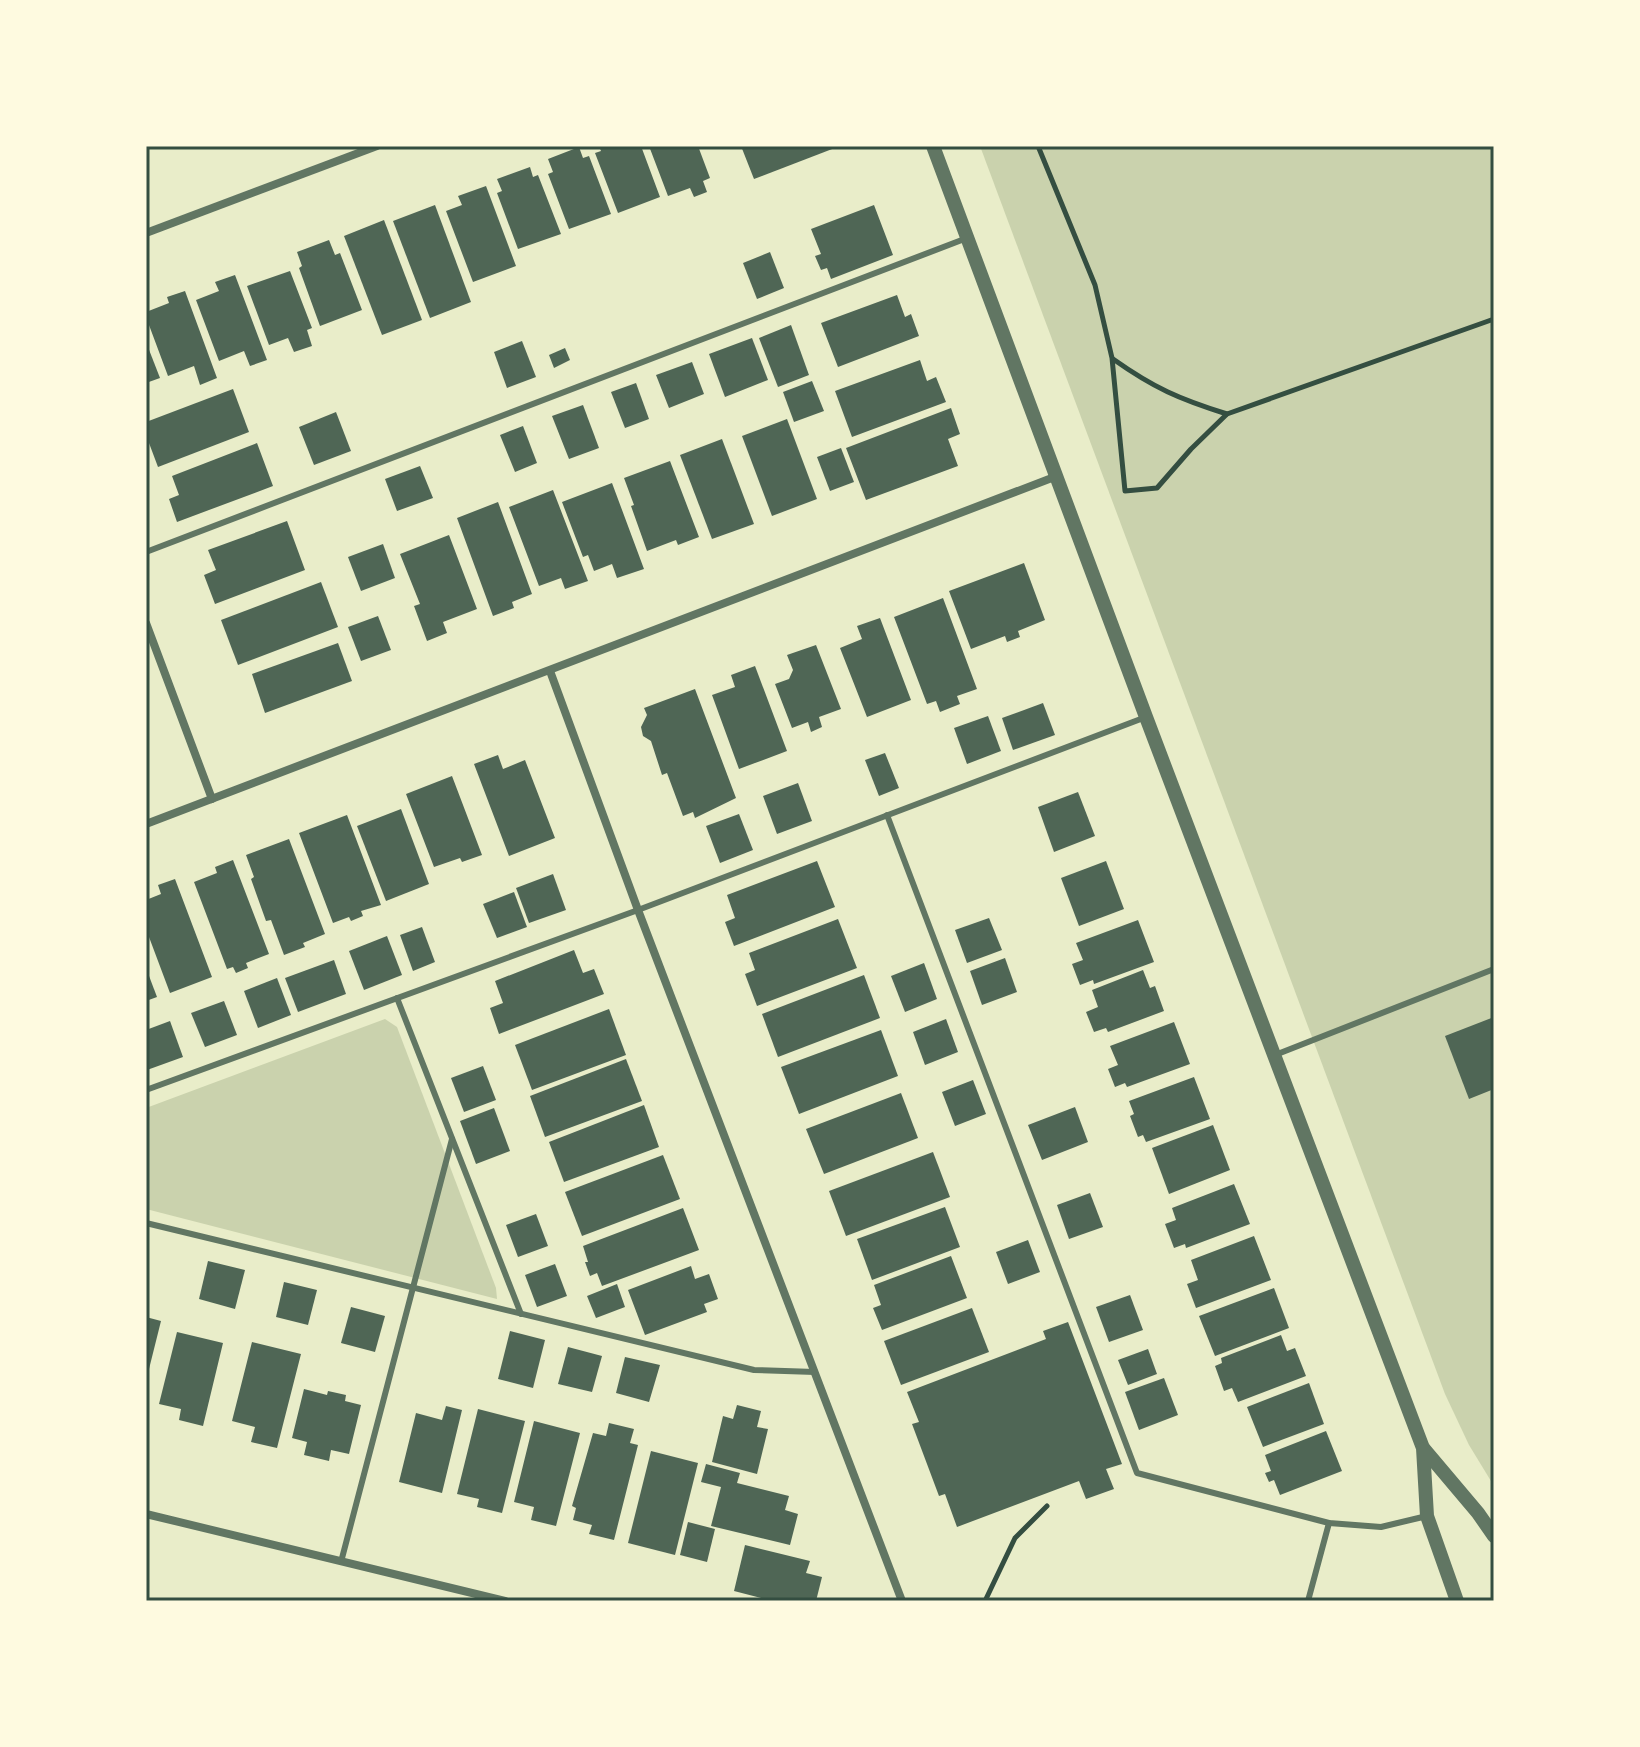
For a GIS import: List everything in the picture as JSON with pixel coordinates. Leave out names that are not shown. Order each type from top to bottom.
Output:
[{"type":"street","points":[[146,233],[377,146]]},
{"type":"street","points":[[933,146],[1423,1448],[1427,1516],[1457,1601]]},
{"type":"street","points":[[146,824],[1057,476]]},
{"type":"street","points":[[146,623],[212,799]]},
{"type":"street","points":[[550,671],[902,1601]]},
{"type":"street","points":[[1423,1448],[1494,1536]]},
{"type":"street","points":[[146,1514],[505,1601]]},
{"type":"lane","points":[[146,552],[967,238]]},
{"type":"lane","points":[[146,1090],[638,910],[1146,717]]},
{"type":"lane","points":[[887,815],[1137,1473],[1329,1523],[1381,1527],[1427,1516]]},
{"type":"lane","points":[[1275,1055],[1494,969]]},
{"type":"lane","points":[[397,998],[521,1314]]},
{"type":"lane","points":[[341,1562],[452,1139]]},
{"type":"lane","points":[[146,1223],[754,1370],[815,1372]]},
{"type":"lane","points":[[1308,1601],[1329,1523]]},
{"type":"path","points":[[1038,146],[1095,285],[1112,358],[1125,491],[1157,488],[1227,414],[1494,319]]},
{"type":"path","points":[[1112,358],[1148,384],[1227,414]]},
{"type":"path","points":[[985,1601],[1015,1538],[1047,1506]]},
{"type":"green space","points":[[980,146],[1494,146],[1494,1486],[1469,1445],[1445,1394]]},
{"type":"green space","points":[[385,1019],[397,1027],[496,1288],[497,1299],[146,1209],[146,1108]]},
{"type":"building","points":[[599,146],[641,146],[660,197],[618,213],[595,153],[601,151]]},
{"type":"building","points":[[649,146],[698,146],[710,178],[703,181],[707,192],[694,197],[690,188],[668,196]]},
{"type":"building","points":[[741,146],[840,146],[754,179]]},
{"type":"building","points":[[579,147],[583,158],[589,156],[611,214],[569,229],[548,174],[553,172],[548,159]]},
{"type":"building","points":[[530,167],[533,177],[538,175],[561,234],[518,249],[497,193],[502,191],[497,179]]},
{"type":"building","points":[[486,186],[516,266],[473,282],[446,211],[462,205],[458,196]]},
{"type":"building","points":[[435,205],[471,302],[430,318],[393,221]]},
{"type":"building","points":[[874,205],[893,255],[831,279],[827,268],[821,270],[815,256],[821,254],[811,229]]},
{"type":"building","points":[[384,220],[422,320],[382,335],[344,236]]},
{"type":"building","points":[[329,240],[335,255],[340,253],[362,310],[320,326],[299,268],[302,266],[297,252]]},
{"type":"building","points":[[770,252],[784,288],[757,299],[743,263]]},
{"type":"building","points":[[290,271],[312,328],[307,330],[312,346],[294,352],[288,338],[269,345],[247,286]]},
{"type":"building","points":[[235,275],[267,360],[250,366],[244,351],[219,361],[196,300],[219,291],[215,282]]},
{"type":"building","points":[[185,291],[217,378],[200,385],[194,366],[168,376],[146,317],[146,312],[169,303],[167,297]]},
{"type":"building","points":[[897,295],[905,317],[911,314],[919,336],[838,367],[821,323]]},
{"type":"building","points":[[791,325],[809,375],[778,387],[759,338]]},
{"type":"building","points":[[752,338],[768,380],[725,397],[709,354]]},
{"type":"building","points":[[522,341],[536,377],[507,388],[494,352]]},
{"type":"building","points":[[146,342],[160,378],[146,383]]},
{"type":"building","points":[[565,348],[570,360],[554,368],[549,355]]},
{"type":"building","points":[[920,360],[927,381],[936,377],[946,402],[852,437],[835,391]]},
{"type":"building","points":[[692,362],[704,394],[669,408],[656,375]]},
{"type":"building","points":[[812,381],[824,411],[794,422],[783,392]]},
{"type":"building","points":[[636,383],[649,419],[625,428],[611,392]]},
{"type":"building","points":[[233,389],[249,432],[158,467],[146,435],[146,422]]},
{"type":"building","points":[[583,405],[599,448],[569,459],[552,416]]},
{"type":"building","points":[[951,408],[960,434],[948,439],[958,466],[866,500],[846,448]]},
{"type":"building","points":[[336,412],[351,451],[314,465],[299,427]]},
{"type":"building","points":[[787,419],[817,499],[772,516],[742,436]]},
{"type":"building","points":[[523,426],[537,463],[515,472],[500,435]]},
{"type":"building","points":[[722,439],[754,524],[712,539],[680,455]]},
{"type":"building","points":[[257,443],[273,486],[177,522],[169,499],[179,495],[172,476]]},
{"type":"building","points":[[841,448],[854,482],[830,491],[817,457]]},
{"type":"building","points":[[670,461],[699,537],[678,545],[676,540],[647,551],[624,478]]},
{"type":"building","points":[[420,466],[433,498],[397,511],[385,479]]},
{"type":"building","points":[[612,483],[644,569],[617,578],[612,564],[594,571],[588,555],[583,557],[562,502]]},
{"type":"building","points":[[553,490],[588,581],[565,589],[561,578],[539,586],[509,507]]},
{"type":"building","points":[[498,502],[532,594],[512,602],[514,608],[493,616],[457,518]]},
{"type":"building","points":[[287,521],[305,570],[215,604],[204,575],[216,570],[208,550]]},
{"type":"building","points":[[449,535],[477,609],[443,622],[447,633],[427,641],[414,606],[420,604],[400,554]]},
{"type":"building","points":[[383,544],[395,578],[361,591],[348,557]]},
{"type":"building","points":[[1024,563],[1045,620],[1018,631],[1020,637],[1007,642],[1005,636],[971,649],[949,591]]},
{"type":"building","points":[[321,582],[338,627],[238,665],[221,620]]},
{"type":"building","points":[[943,598],[977,689],[957,696],[960,704],[940,712],[936,701],[927,704],[894,617]]},
{"type":"building","points":[[378,616],[391,650],[361,661],[348,627]]},
{"type":"building","points":[[880,618],[911,700],[867,717],[840,648],[862,639],[857,626]]},
{"type":"building","points":[[338,643],[352,681],[265,713],[252,674]]},
{"type":"building","points":[[816,645],[841,709],[819,717],[822,727],[811,732],[808,722],[792,728],[775,684],[789,679],[793,670],[787,655]]},
{"type":"building","points":[[755,666],[787,751],[739,769],[712,695],[735,687],[731,675]]},
{"type":"building","points":[[695,689],[736,798],[695,818],[693,812],[683,816],[667,773],[662,775],[651,741],[643,736],[641,727],[647,715],[644,708]]},
{"type":"building","points":[[1043,703],[1055,735],[1013,750],[1002,718]]},
{"type":"building","points":[[988,716],[1001,751],[967,764],[954,728]]},
{"type":"building","points":[[885,753],[899,788],[879,796],[865,760]]},
{"type":"building","points":[[498,755],[503,769],[525,760],[555,838],[509,856],[474,764]]},
{"type":"building","points":[[452,776],[482,855],[462,862],[460,858],[434,867],[406,794]]},
{"type":"building","points":[[798,783],[812,821],[777,834],[763,796]]},
{"type":"building","points":[[1078,792],[1095,836],[1054,852],[1038,807]]},
{"type":"building","points":[[401,809],[429,884],[386,901],[357,826]]},
{"type":"building","points":[[739,814],[753,850],[720,863],[706,826]]},
{"type":"building","points":[[347,815],[381,905],[361,911],[363,916],[351,921],[349,917],[333,923],[299,833]]},
{"type":"building","points":[[289,839],[325,934],[303,943],[305,947],[284,955],[271,920],[266,921],[246,855]]},
{"type":"building","points":[[233,860],[269,954],[246,963],[248,968],[236,973],[233,967],[227,969],[194,882],[217,873],[215,867]]},
{"type":"building","points":[[817,861],[835,907],[734,946],[725,922],[735,918],[727,895]]},
{"type":"building","points":[[1106,861],[1124,909],[1079,926],[1061,878]]},
{"type":"building","points":[[553,874],[566,910],[529,923],[516,888]]},
{"type":"building","points":[[175,879],[212,977],[170,993],[146,929],[146,900],[161,894],[158,885]]},
{"type":"building","points":[[514,892],[527,927],[497,938],[483,904]]},
{"type":"building","points":[[989,918],[1002,950],[967,963],[955,930]]},
{"type":"building","points":[[838,919],[857,968],[757,1006],[745,974],[755,970],[749,953]]},
{"type":"building","points":[[1138,920],[1154,962],[1094,984],[1093,980],[1080,985],[1072,964],[1083,960],[1076,943]]},
{"type":"building","points":[[422,927],[435,962],[413,971],[400,935]]},
{"type":"building","points":[[387,936],[402,975],[364,990],[349,951]]},
{"type":"building","points":[[574,950],[583,973],[594,969],[604,994],[499,1034],[490,1008],[503,1003],[495,981]]},
{"type":"building","points":[[1005,958],[1017,992],[982,1005],[970,971]]},
{"type":"building","points":[[334,960],[346,994],[298,1012],[285,978]]},
{"type":"building","points":[[924,963],[937,999],[905,1012],[891,976]]},
{"type":"building","points":[[146,968],[157,997],[146,1001]]},
{"type":"building","points":[[1143,970],[1150,988],[1155,986],[1164,1011],[1108,1032],[1106,1028],[1094,1032],[1086,1012],[1098,1007],[1092,990]]},
{"type":"building","points":[[864,975],[880,1018],[778,1057],[762,1014]]},
{"type":"building","points":[[277,978],[291,1015],[258,1028],[244,991]]},
{"type":"building","points":[[224,1001],[237,1035],[205,1047],[191,1013]]},
{"type":"building","points":[[609,1009],[626,1055],[532,1090],[515,1045]]},
{"type":"building","points":[[1494,1017],[1494,1089],[1469,1099],[1445,1036]]},
{"type":"building","points":[[946,1019],[958,1052],[925,1065],[913,1032]]},
{"type":"building","points":[[170,1021],[183,1057],[147,1070],[146,1030]]},
{"type":"building","points":[[1174,1022],[1190,1064],[1127,1087],[1125,1083],[1115,1087],[1108,1069],[1118,1065],[1110,1046]]},
{"type":"building","points":[[881,1030],[898,1076],[799,1114],[781,1067]]},
{"type":"building","points":[[626,1059],[642,1101],[545,1137],[530,1096]]},
{"type":"building","points":[[483,1066],[496,1100],[464,1112],[451,1078]]},
{"type":"building","points":[[1194,1077],[1210,1119],[1146,1142],[1143,1135],[1138,1137],[1130,1116],[1134,1114],[1129,1101]]},
{"type":"building","points":[[973,1080],[986,1114],[955,1126],[942,1092]]},
{"type":"building","points":[[901,1093],[918,1138],[824,1174],[806,1129]]},
{"type":"building","points":[[644,1105],[659,1147],[564,1182],[549,1142]]},
{"type":"building","points":[[1075,1107],[1088,1142],[1042,1160],[1028,1125]]},
{"type":"building","points":[[494,1108],[510,1151],[476,1164],[460,1121]]},
{"type":"building","points":[[1213,1125],[1230,1170],[1169,1194],[1152,1148]]},
{"type":"building","points":[[933,1152],[950,1197],[846,1236],[829,1191]]},
{"type":"building","points":[[663,1155],[680,1199],[582,1236],[565,1192]]},
{"type":"building","points":[[1234,1184],[1250,1224],[1186,1248],[1185,1244],[1174,1248],[1165,1224],[1176,1220],[1172,1208]]},
{"type":"building","points":[[1090,1193],[1103,1227],[1069,1239],[1057,1205]]},
{"type":"building","points":[[945,1207],[960,1247],[872,1280],[857,1239]]},
{"type":"building","points":[[683,1208],[699,1250],[602,1286],[597,1273],[590,1276],[583,1246]]},
{"type":"building","points":[[536,1214],[548,1246],[518,1257],[506,1225]]},
{"type":"building","points":[[1254,1236],[1271,1280],[1196,1308],[1187,1284],[1198,1280],[1191,1260]]},
{"type":"building","points":[[1028,1240],[1040,1272],[1008,1284],[996,1252]]},
{"type":"building","points":[[951,1256],[967,1298],[882,1330],[873,1308],[881,1305],[874,1285]]},
{"type":"building","points":[[208,1261],[245,1270],[235,1309],[199,1299]]},
{"type":"building","points":[[555,1264],[567,1296],[537,1307],[525,1275]]},
{"type":"building","points":[[691,1266],[695,1279],[709,1274],[718,1299],[704,1304],[707,1312],[645,1335],[628,1290]]},
{"type":"building","points":[[284,1282],[317,1290],[308,1325],[276,1317]]},
{"type":"building","points":[[617,1284],[625,1307],[596,1318],[587,1296]]},
{"type":"building","points":[[1274,1288],[1289,1328],[1215,1356],[1199,1316]]},
{"type":"building","points":[[1130,1295],[1143,1330],[1109,1342],[1096,1307]]},
{"type":"building","points":[[351,1307],[385,1316],[375,1352],[341,1343]]},
{"type":"building","points":[[972,1308],[989,1352],[901,1385],[884,1341]]},
{"type":"building","points":[[146,1317],[161,1321],[147,1377],[146,1377]]},
{"type":"building","points":[[1068,1322],[1122,1464],[1106,1469],[1114,1489],[1086,1499],[1079,1481],[957,1527],[945,1494],[939,1496],[912,1424],[919,1422],[907,1392],[1046,1339],[1043,1331]]},
{"type":"building","points":[[510,1331],[545,1340],[533,1388],[498,1379]]},
{"type":"building","points":[[177,1332],[223,1343],[203,1426],[179,1420],[181,1409],[159,1404]]},
{"type":"building","points":[[1281,1335],[1287,1351],[1295,1348],[1306,1376],[1238,1402],[1232,1388],[1224,1391],[1215,1366],[1222,1363],[1221,1358]]},
{"type":"building","points":[[252,1342],[301,1354],[277,1448],[251,1442],[255,1427],[232,1421]]},
{"type":"building","points":[[568,1347],[602,1356],[592,1392],[558,1384]]},
{"type":"building","points":[[1148,1349],[1157,1374],[1128,1385],[1118,1360]]},
{"type":"building","points":[[625,1357],[660,1365],[649,1402],[616,1393]]},
{"type":"building","points":[[1164,1378],[1178,1415],[1139,1430],[1125,1392]]},
{"type":"building","points":[[1309,1383],[1324,1424],[1263,1447],[1247,1407]]},
{"type":"building","points":[[304,1389],[327,1395],[328,1391],[346,1395],[345,1401],[361,1405],[349,1454],[331,1450],[329,1461],[304,1455],[307,1442],[292,1438]]},
{"type":"building","points":[[737,1405],[761,1411],[757,1427],[768,1429],[757,1474],[712,1462],[723,1416],[733,1419]]},
{"type":"building","points":[[446,1406],[462,1410],[442,1493],[399,1482],[416,1413],[442,1420]]},
{"type":"building","points":[[478,1409],[525,1421],[502,1513],[477,1507],[479,1499],[457,1494]]},
{"type":"building","points":[[534,1421],[580,1433],[556,1526],[531,1520],[534,1507],[514,1502]]},
{"type":"building","points":[[609,1423],[634,1429],[630,1443],[638,1445],[614,1540],[589,1534],[592,1525],[573,1520],[576,1508],[572,1506],[593,1433],[606,1436]]},
{"type":"building","points":[[1326,1431],[1342,1471],[1280,1495],[1274,1480],[1269,1482],[1265,1473],[1271,1471],[1265,1455]]},
{"type":"building","points":[[651,1451],[698,1463],[675,1555],[628,1543]]},
{"type":"building","points":[[706,1464],[740,1473],[737,1483],[789,1496],[785,1510],[798,1514],[790,1545],[711,1526],[721,1487],[701,1482]]},
{"type":"building","points":[[688,1522],[715,1529],[707,1562],[680,1555]]},
{"type":"building","points":[[745,1545],[810,1561],[806,1573],[822,1577],[816,1601],[773,1601],[734,1591]]}]
